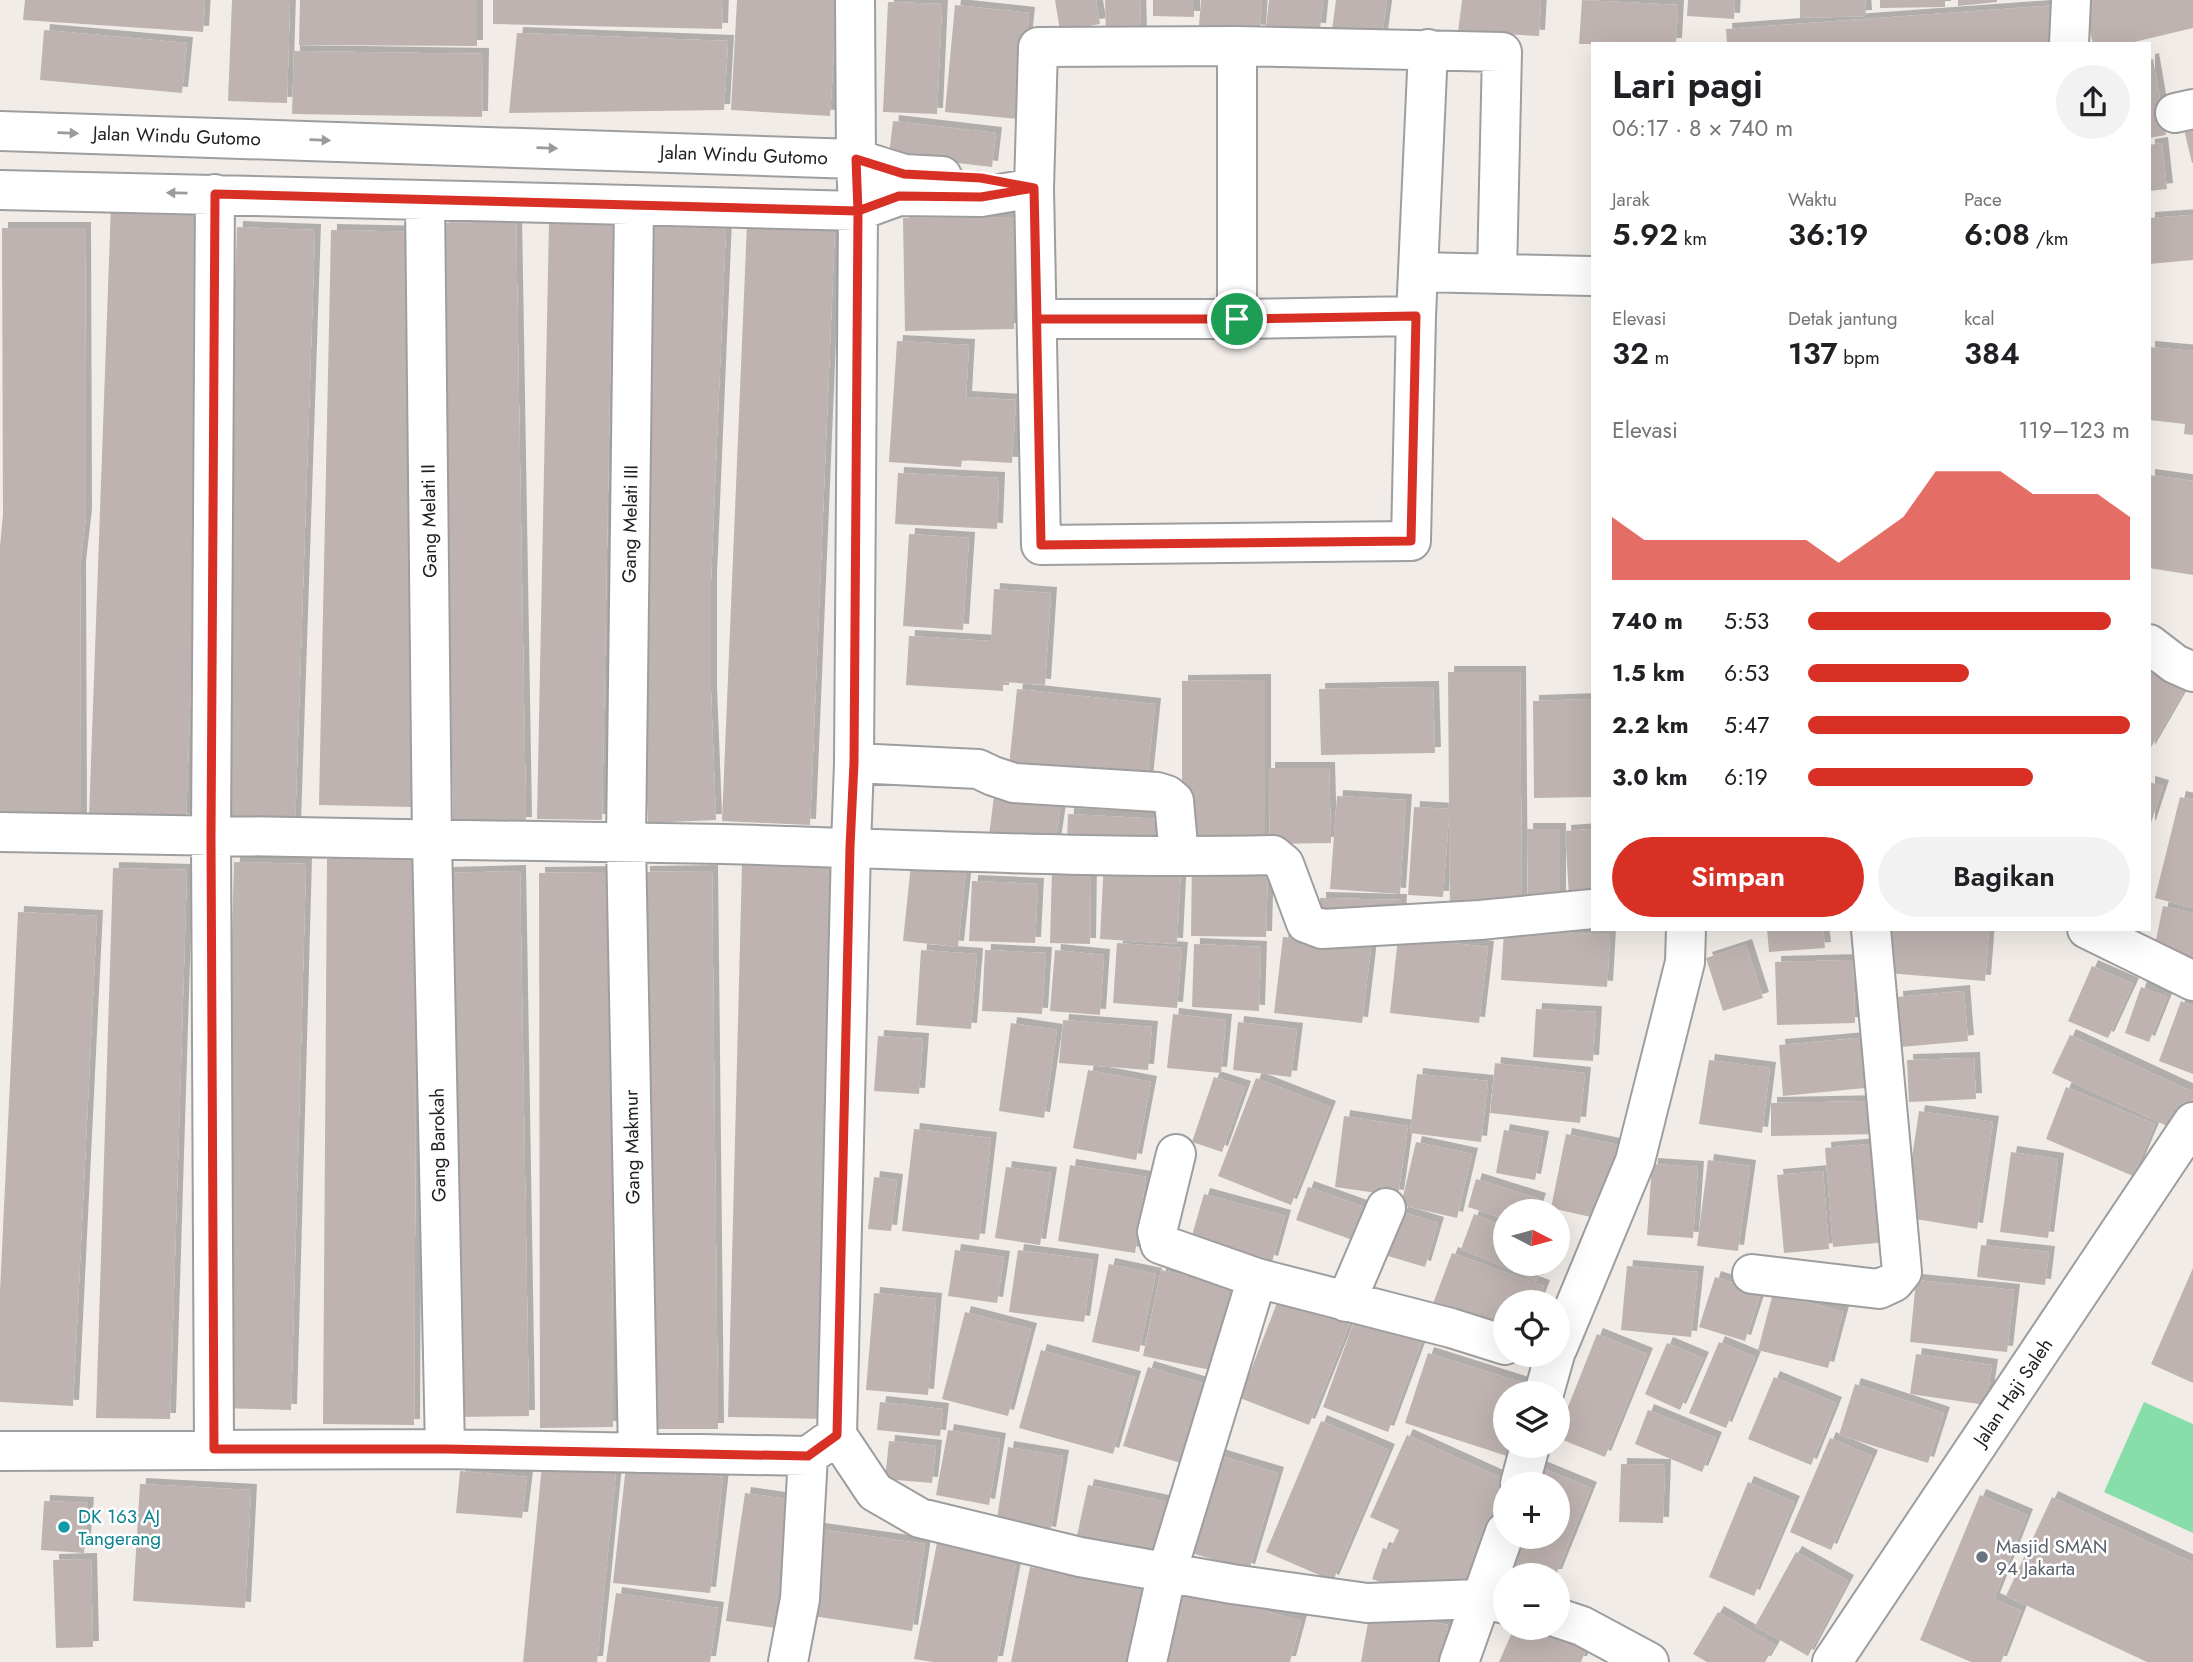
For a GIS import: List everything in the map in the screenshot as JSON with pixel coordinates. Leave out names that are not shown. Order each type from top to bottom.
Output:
[{"type":"street","points":[[788,1662],[800,1599],[822,1445],[854,763],[858,211],[855,0]]},
{"type":"street","points":[[2069,42],[2071,0]]},
{"type":"street","points":[[1237,46],[1237,319]]},
{"type":"street","points":[[1428,49],[1416,316],[1411,541],[1041,545],[1034,188],[1038,47],[1237,46],[1428,49],[1502,52],[1497,273]]},
{"type":"street","name":"Jalan Windu Gutomo","points":[[0,131],[856,159],[904,174],[981,178],[1034,188]]},
{"type":"street","points":[[282,195],[283,139]]},
{"type":"street","points":[[0,190],[858,211],[899,196],[981,197],[1034,188]]},
{"type":"street","points":[[214,1449],[211,837],[215,194]]},
{"type":"street","name":"Gang Melati II","points":[[425,201],[432,840]]},
{"type":"street","name":"Gang Melati III","points":[[625,842],[634,205]]},
{"type":"street","points":[[1418,272],[1591,276]]},
{"type":"street","points":[[1037,319],[1416,316]]},
{"type":"street","points":[[2151,646],[2175,664],[2193,672]]},
{"type":"street","points":[[854,763],[978,769],[1014,783],[1157,792],[1174,801],[1179,856]]},
{"type":"street","points":[[0,832],[625,842],[1179,856],[1273,855],[1284,864],[1306,923],[1322,929],[1480,920],[1591,909]]},
{"type":"street","name":"Gang Barokah","points":[[432,840],[445,1449]]},
{"type":"street","name":"Gang Makmur","points":[[625,842],[638,1452]]},
{"type":"street","points":[[1570,1313],[1635,1161],[1685,962],[1686,931]]},
{"type":"street","points":[[1752,1274],[1879,1289],[1894,1282],[1902,1272],[1871,931]]},
{"type":"street","points":[[2091,931],[2193,981]]},
{"type":"street","name":"Jalan Haji Saleh","points":[[1832,1662],[2193,1122]]},
{"type":"street","points":[[1176,1154],[1157,1232],[1160,1244],[1257,1278],[1493,1341]]},
{"type":"street","points":[[1346,1302],[1386,1209]]},
{"type":"street","points":[[1147,1662],[1167,1572],[1221,1404],[1257,1278]]},
{"type":"street","points":[[0,1451],[445,1449],[638,1452],[822,1445],[875,1492],[920,1518],[1080,1557],[1232,1584],[1367,1603],[1493,1602],[1459,1662]]},
{"type":"street","points":[[1570,1622],[1649,1662]]},
{"type":"green space","points":[[2144,1402],[2193,1424],[2193,1533],[2104,1492]]},
{"type":"building","points":[[25,0],[205,0],[203,32],[23,20]]},
{"type":"building","points":[[232,0],[290,0],[287,103],[228,101]]},
{"type":"building","points":[[300,0],[477,0],[477,46],[299,45]]},
{"type":"building","points":[[493,0],[723,0],[722,29],[493,24]]},
{"type":"building","points":[[737,0],[837,0],[830,116],[731,110]]},
{"type":"building","points":[[1055,0],[1096,0],[1100,24],[1060,31]]},
{"type":"building","points":[[1105,0],[1140,0],[1141,34],[1106,35]]},
{"type":"building","points":[[1153,0],[1194,0],[1194,17],[1153,16]]},
{"type":"building","points":[[1201,0],[1262,0],[1260,31],[1199,25]]},
{"type":"building","points":[[1269,0],[1323,0],[1320,29],[1266,27]]},
{"type":"building","points":[[1336,0],[1387,0],[1382,35],[1332,29]]},
{"type":"building","points":[[1462,0],[1541,0],[1539,36],[1458,32]]},
{"type":"building","points":[[1582,0],[1678,5],[1676,42],[1579,44]]},
{"type":"building","points":[[1688,0],[1735,0],[1734,19],[1687,16]]},
{"type":"building","points":[[1800,0],[1865,0],[1866,16],[1800,18]]},
{"type":"building","points":[[1880,0],[1945,0],[1945,7],[1880,8]]},
{"type":"building","points":[[1958,0],[1997,0],[1997,2],[1958,6]]},
{"type":"building","points":[[2082,0],[2193,0],[2193,28],[2134,42],[2092,42]]},
{"type":"building","points":[[888,2],[942,4],[937,114],[883,112]]},
{"type":"building","points":[[955,5],[1029,13],[1018,119],[945,112]]},
{"type":"building","points":[[2059,5],[2061,42],[1727,42],[1726,29]]},
{"type":"building","points":[[44,30],[187,43],[182,93],[40,80]]},
{"type":"building","points":[[517,33],[728,41],[724,110],[509,113]]},
{"type":"building","points":[[294,51],[483,54],[482,117],[292,114]]},
{"type":"building","points":[[2151,60],[2166,135],[2151,138]]},
{"type":"building","points":[[2193,114],[2193,163],[2192,163],[2181,117]]},
{"type":"building","points":[[893,121],[996,133],[992,167],[889,155]]},
{"type":"building","points":[[2162,143],[2167,189],[2151,191],[2151,145]]},
{"type":"building","points":[[111,204],[208,208],[186,820],[89,817]]},
{"type":"building","points":[[2193,215],[2193,260],[2151,264],[2151,218]]},
{"type":"building","points":[[1014,217],[1014,329],[905,331],[903,218]]},
{"type":"building","points":[[516,221],[526,823],[453,825],[443,223]]},
{"type":"building","points":[[549,221],[613,222],[602,820],[537,819]]},
{"type":"building","points":[[654,222],[726,226],[711,580],[711,693],[716,820],[648,823],[638,577]]},
{"type":"building","points":[[747,223],[835,226],[810,825],[722,821]]},
{"type":"building","points":[[237,227],[315,230],[295,828],[216,825]]},
{"type":"building","points":[[2,228],[85,228],[86,515],[80,567],[81,821],[0,822]]},
{"type":"building","points":[[331,230],[424,232],[412,807],[319,805]]},
{"type":"building","points":[[897,341],[969,345],[966,397],[1016,400],[1012,463],[962,460],[961,467],[889,462]]},
{"type":"building","points":[[2151,347],[2193,351],[2193,435],[2184,434],[2185,424],[2151,420]]},
{"type":"building","points":[[898,473],[999,478],[997,529],[895,524]]},
{"type":"building","points":[[2151,475],[2193,481],[2193,575],[2151,568]]},
{"type":"building","points":[[909,534],[969,538],[963,630],[903,626]]},
{"type":"building","points":[[994,589],[1051,593],[1045,685],[1003,682],[1003,691],[906,685],[909,636],[991,641]]},
{"type":"building","points":[[2151,657],[2190,680],[2151,748]]},
{"type":"building","points":[[1448,672],[1520,672],[1522,914],[1450,914],[1449,815],[1443,897],[1408,895],[1414,807],[1449,809]]},
{"type":"building","points":[[1265,680],[1265,844],[1182,845],[1182,681]]},
{"type":"building","points":[[1433,687],[1435,753],[1321,755],[1319,689]]},
{"type":"building","points":[[1017,689],[1155,704],[1147,782],[1009,766]]},
{"type":"building","points":[[1591,699],[1591,797],[1534,798],[1533,701]]},
{"type":"building","points":[[1269,768],[1329,768],[1331,843],[1270,844]]},
{"type":"building","points":[[2151,783],[2163,786],[2151,823]]},
{"type":"building","points":[[995,788],[1062,797],[1055,844],[989,836]]},
{"type":"building","points":[[1337,796],[1406,800],[1400,894],[1330,889]]},
{"type":"building","points":[[2180,797],[2193,800],[2193,908],[2155,898]]},
{"type":"building","points":[[1068,814],[1160,819],[1159,847],[1067,842]]},
{"type":"building","points":[[1527,829],[1560,829],[1560,902],[1528,902]]},
{"type":"building","points":[[1591,829],[1591,895],[1569,896],[1565,831]]},
{"type":"building","points":[[327,859],[417,859],[414,1425],[323,1424]]},
{"type":"building","points":[[1192,860],[1268,861],[1266,937],[1191,936]]},
{"type":"building","points":[[1104,861],[1181,865],[1177,944],[1100,939]]},
{"type":"building","points":[[234,862],[306,864],[291,1410],[219,1408]]},
{"type":"building","points":[[742,863],[838,865],[825,1419],[728,1417]]},
{"type":"building","points":[[911,864],[966,870],[958,947],[903,941]]},
{"type":"building","points":[[113,868],[187,870],[170,1419],[96,1418]]},
{"type":"building","points":[[1052,869],[1091,870],[1090,944],[1050,943]]},
{"type":"building","points":[[520,871],[529,1416],[456,1417],[446,873]]},
{"type":"building","points":[[712,871],[718,1429],[650,1429],[644,872]]},
{"type":"building","points":[[611,872],[613,1427],[540,1428],[539,873]]},
{"type":"building","points":[[972,881],[1038,884],[1035,943],[969,941]]},
{"type":"building","points":[[1320,898],[1401,900],[1400,920],[1320,918]]},
{"type":"building","points":[[2163,906],[2193,913],[2193,968],[2152,959]]},
{"type":"building","points":[[18,912],[97,916],[73,1406],[0,1402],[0,1292]]},
{"type":"building","points":[[1504,929],[1610,935],[1607,987],[1501,980]]},
{"type":"building","points":[[1767,931],[1823,931],[1825,948],[1769,952]]},
{"type":"building","points":[[1879,931],[1989,931],[1985,981],[1875,972]]},
{"type":"building","points":[[1283,937],[1371,947],[1362,1023],[1274,1013]]},
{"type":"building","points":[[1398,937],[1488,947],[1479,1023],[1390,1013]]},
{"type":"building","points":[[1117,943],[1182,948],[1177,1008],[1113,1003]]},
{"type":"building","points":[[1194,944],[1261,947],[1259,1011],[1192,1007]]},
{"type":"building","points":[[1746,945],[1763,998],[1723,1011],[1706,958]]},
{"type":"building","points":[[921,950],[977,954],[971,1029],[916,1025]]},
{"type":"building","points":[[985,950],[1046,953],[1042,1014],[982,1011]]},
{"type":"building","points":[[1055,950],[1104,955],[1100,1015],[1050,1011]]},
{"type":"building","points":[[1853,960],[1855,1023],[1777,1025],[1775,962]]},
{"type":"building","points":[[2092,966],[2133,984],[2108,1038],[2068,1021]]},
{"type":"building","points":[[2141,987],[2167,997],[2149,1042],[2125,1033]]},
{"type":"building","points":[[1964,991],[1968,1041],[1901,1047],[1897,997]]},
{"type":"building","points":[[2181,1001],[2193,1006],[2193,1074],[2159,1061]]},
{"type":"building","points":[[1536,1009],[1596,1012],[1593,1061],[1533,1057]]},
{"type":"building","points":[[1173,1014],[1226,1020],[1221,1073],[1167,1068]]},
{"type":"building","points":[[1063,1020],[1152,1027],[1148,1070],[1059,1063]]},
{"type":"building","points":[[1238,1022],[1297,1029],[1291,1077],[1233,1070]]},
{"type":"building","points":[[1011,1023],[1057,1030],[1044,1118],[999,1111]]},
{"type":"building","points":[[2070,1035],[2193,1092],[2193,1098],[2178,1131],[2052,1073]]},
{"type":"building","points":[[878,1036],[923,1039],[919,1094],[874,1091]]},
{"type":"building","points":[[1871,1037],[1875,1087],[1783,1096],[1779,1045]]},
{"type":"building","points":[[1974,1058],[1976,1099],[1909,1102],[1907,1060]]},
{"type":"building","points":[[1709,1060],[1770,1068],[1762,1133],[1699,1124]]},
{"type":"building","points":[[1495,1063],[1585,1073],[1580,1123],[1490,1113]]},
{"type":"building","points":[[1088,1070],[1151,1082],[1136,1160],[1073,1148]]},
{"type":"building","points":[[1417,1074],[1488,1081],[1481,1142],[1410,1133]]},
{"type":"building","points":[[1214,1077],[1245,1087],[1222,1152],[1192,1142]]},
{"type":"building","points":[[1256,1078],[1330,1107],[1291,1205],[1218,1176]]},
{"type":"building","points":[[2066,1087],[2155,1124],[2133,1176],[2046,1139]]},
{"type":"building","points":[[1879,1101],[1879,1134],[1771,1136],[1771,1103]]},
{"type":"building","points":[[1919,1111],[1993,1122],[1977,1229],[1903,1217]]},
{"type":"building","points":[[1344,1116],[1408,1126],[1398,1196],[1335,1187]]},
{"type":"building","points":[[914,1129],[991,1138],[979,1240],[902,1231]]},
{"type":"building","points":[[1504,1130],[1543,1137],[1535,1180],[1496,1173]]},
{"type":"building","points":[[1566,1134],[1619,1145],[1604,1220],[1570,1212],[1570,1199],[1553,1199]]},
{"type":"building","points":[[1416,1142],[1472,1154],[1457,1218],[1401,1205]]},
{"type":"building","points":[[1881,1143],[1888,1242],[1833,1247],[1825,1148]]},
{"type":"building","points":[[2011,1152],[2058,1159],[2048,1238],[2000,1232]]},
{"type":"building","points":[[1708,1160],[1750,1166],[1738,1251],[1697,1246]]},
{"type":"building","points":[[1652,1164],[1698,1167],[1693,1238],[1647,1235]]},
{"type":"building","points":[[1070,1165],[1146,1177],[1135,1253],[1058,1241]]},
{"type":"building","points":[[1006,1167],[1051,1173],[1040,1245],[995,1238]]},
{"type":"building","points":[[1823,1171],[1829,1249],[1784,1253],[1777,1175]]},
{"type":"building","points":[[874,1177],[897,1180],[891,1231],[868,1229]]},
{"type":"building","points":[[1476,1179],[1540,1199],[1493,1199],[1493,1215],[1468,1207]]},
{"type":"building","points":[[1308,1187],[1378,1212],[1367,1245],[1296,1220]]},
{"type":"building","points":[[1204,1194],[1285,1216],[1272,1262],[1191,1239]]},
{"type":"building","points":[[1402,1212],[1438,1223],[1425,1267],[1388,1256]]},
{"type":"building","points":[[1474,1214],[1493,1222],[1493,1262],[1461,1249]]},
{"type":"building","points":[[1981,1245],[2049,1252],[2045,1285],[1977,1277]]},
{"type":"building","points":[[955,1250],[1004,1257],[997,1303],[948,1296]]},
{"type":"building","points":[[1018,1250],[1093,1260],[1084,1322],[1009,1312]]},
{"type":"building","points":[[1452,1253],[1493,1268],[1493,1276],[1516,1276],[1544,1286],[1542,1290],[1493,1290],[1493,1337],[1429,1314]]},
{"type":"building","points":[[1109,1264],[1156,1274],[1139,1352],[1092,1342]]},
{"type":"building","points":[[1627,1266],[1698,1272],[1691,1337],[1621,1330]]},
{"type":"building","points":[[2193,1268],[2193,1383],[2151,1364]]},
{"type":"building","points":[[1161,1270],[1244,1288],[1225,1373],[1143,1356]]},
{"type":"building","points":[[1525,1276],[1539,1276],[1537,1281]]},
{"type":"building","points":[[1715,1277],[1761,1292],[1745,1341],[1699,1327]]},
{"type":"building","points":[[1916,1280],[2014,1290],[2007,1352],[1910,1342]]},
{"type":"building","points":[[1282,1290],[1352,1318],[1309,1425],[1240,1398]]},
{"type":"building","points":[[874,1293],[936,1299],[928,1395],[866,1390]]},
{"type":"building","points":[[1773,1293],[1843,1312],[1828,1368],[1758,1350]]},
{"type":"building","points":[[965,1312],[1031,1329],[1008,1416],[942,1399]]},
{"type":"building","points":[[1357,1313],[1423,1338],[1388,1432],[1323,1407]]},
{"type":"building","points":[[1597,1334],[1647,1354],[1605,1457],[1570,1443],[1570,1402]]},
{"type":"building","points":[[1719,1342],[1755,1357],[1726,1428],[1689,1413]]},
{"type":"building","points":[[1667,1343],[1703,1358],[1680,1410],[1645,1394]]},
{"type":"building","points":[[1041,1350],[1135,1377],[1113,1454],[1019,1428]]},
{"type":"building","points":[[1428,1353],[1516,1381],[1493,1381],[1493,1451],[1405,1423]]},
{"type":"building","points":[[1916,1354],[1992,1365],[1986,1405],[1910,1394]]},
{"type":"building","points":[[1148,1367],[1222,1389],[1198,1468],[1123,1446]]},
{"type":"building","points":[[1774,1377],[1836,1403],[1811,1465],[1748,1439]]},
{"type":"building","points":[[1855,1384],[1944,1413],[1928,1463],[1839,1435]]},
{"type":"building","points":[[880,1402],[943,1409],[940,1436],[877,1430]]},
{"type":"building","points":[[1648,1410],[1716,1438],[1702,1472],[1635,1444]]},
{"type":"building","points":[[1321,1421],[1389,1450],[1333,1581],[1266,1552]]},
{"type":"building","points":[[948,1430],[1000,1439],[989,1505],[936,1495]]},
{"type":"building","points":[[1407,1435],[1493,1474],[1493,1509],[1476,1546],[1485,1549],[1464,1596],[1430,1599],[1372,1579],[1383,1548],[1390,1550],[1399,1530],[1370,1517]]},
{"type":"building","points":[[1830,1438],[1872,1456],[1831,1550],[1790,1532]]},
{"type":"building","points":[[889,1441],[936,1446],[932,1483],[885,1479]]},
{"type":"building","points":[[1008,1447],[1063,1456],[1050,1533],[996,1525]]},
{"type":"building","points":[[1218,1455],[1278,1473],[1249,1570],[1188,1552]]},
{"type":"building","points":[[1621,1464],[1665,1465],[1663,1523],[1619,1522]]},
{"type":"building","points":[[542,1465],[616,1472],[597,1662],[523,1662]]},
{"type":"building","points":[[626,1466],[723,1477],[710,1593],[613,1583]]},
{"type":"building","points":[[1540,1467],[1552,1472],[1538,1472]]},
{"type":"building","points":[[460,1471],[527,1477],[522,1518],[456,1513]]},
{"type":"building","points":[[1570,1479],[1591,1488],[1570,1540]]},
{"type":"building","points":[[1748,1482],[1794,1502],[1754,1596],[1709,1577]]},
{"type":"building","points":[[140,1484],[251,1490],[245,1608],[133,1601]]},
{"type":"building","points":[[1088,1485],[1172,1503],[1159,1563],[1075,1545]]},
{"type":"building","points":[[745,1493],[801,1501],[783,1629],[726,1621]]},
{"type":"building","name":"Masjid SMAN 94 Jakarta","points":[[1980,1495],[2027,1515],[1994,1599],[2021,1611],[2001,1662],[1971,1662],[1920,1640]]},
{"type":"building","points":[[2052,1497],[2193,1563],[2193,1662],[2147,1662],[2006,1596]]},
{"type":"building","name":"DK 163 AJ Tangerang","points":[[44,1501],[88,1503],[84,1553],[41,1550]]},
{"type":"building","points":[[819,1529],[925,1544],[912,1631],[806,1615]]},
{"type":"building","points":[[937,1543],[1017,1558],[997,1662],[933,1662],[914,1659]]},
{"type":"building","points":[[1508,1549],[1566,1549],[1561,1563],[1502,1563]]},
{"type":"building","points":[[1796,1552],[1848,1581],[1808,1656],[1755,1626]]},
{"type":"building","points":[[91,1559],[93,1647],[56,1648],[53,1560]]},
{"type":"building","points":[[1030,1567],[1155,1592],[1142,1662],[1011,1662]]},
{"type":"building","points":[[1174,1586],[1301,1621],[1290,1662],[1153,1662]]},
{"type":"building","points":[[616,1593],[718,1608],[710,1662],[606,1662]]},
{"type":"building","points":[[1370,1611],[1448,1625],[1442,1662],[1361,1662]]},
{"type":"building","points":[[1718,1612],[1775,1645],[1765,1662],[1707,1662],[1693,1654]]},
{"type":"building","points":[[1570,1634],[1589,1642],[1581,1662],[1499,1662],[1509,1640],[1570,1640]]},
{"type":"place","name":"DK 163 AJ Tangerang","points":[[64,1527]]},
{"type":"place","name":"Masjid SMAN 94 Jakarta","points":[[1982,1557]]},
{"type":"route","points":[[1237,319],[1037,319],[1034,188],[981,197],[899,196],[858,211],[215,194],[211,837],[214,1449],[445,1449],[808,1456],[837,1435],[854,763],[858,211],[856,159],[904,174],[981,178],[1034,188],[1041,545],[1411,541],[1416,316],[1237,319]]}]
